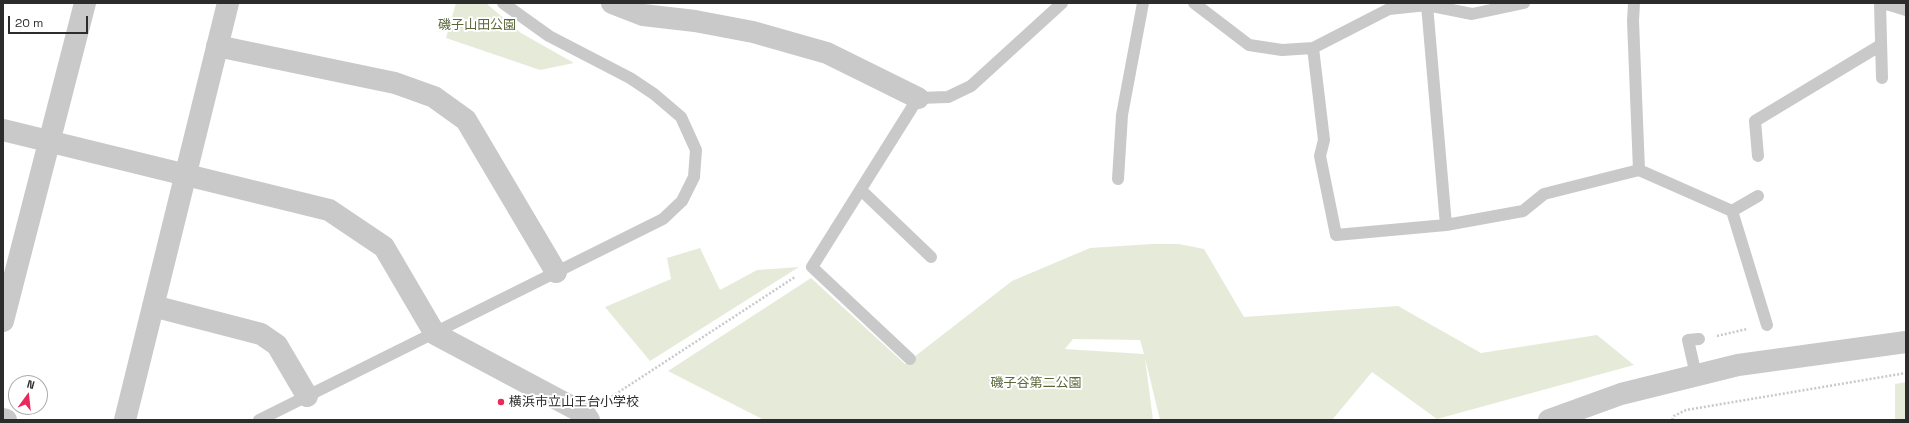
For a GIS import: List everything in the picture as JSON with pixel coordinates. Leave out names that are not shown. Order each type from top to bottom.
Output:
[{"type":"street","points":[[3,321],[85,3]]},
{"type":"street","points":[[125,420],[228,3]]},
{"type":"street","points":[[612,3],[643,15],[695,21],[753,32],[827,53],[918,98]]},
{"type":"street","points":[[217,46],[395,83],[434,97],[466,120],[556,272]]},
{"type":"street","points":[[3,130],[330,210],[384,247],[435,334],[587,417]]},
{"type":"street","points":[[153,306],[261,334],[277,345],[307,396]]},
{"type":"street","points":[[1549,420],[1621,394],[1738,365],[1906,342]]},
{"type":"lane","points":[[259,420],[435,334],[663,219],[682,201],[694,177],[696,150],[681,116],[654,94],[630,78],[549,36],[502,3]]},
{"type":"lane","points":[[910,359],[812,267],[918,98],[948,97],[971,86],[1062,3]]},
{"type":"lane","points":[[1118,179],[1122,115],[1143,3]]},
{"type":"lane","points":[[1194,3],[1249,45],[1282,50],[1313,48],[1389,9],[1427,5],[1472,14],[1524,3]]},
{"type":"lane","points":[[1634,3],[1633,21],[1639,170]]},
{"type":"lane","points":[[1880,3],[1882,78]]},
{"type":"lane","points":[[1883,3],[1906,10]]},
{"type":"lane","points":[[1427,5],[1446,225]]},
{"type":"lane","points":[[1758,156],[1755,121],[1881,45]]},
{"type":"lane","points":[[1313,48],[1324,140],[1320,156],[1336,235],[1446,225],[1523,212],[1544,194],[1639,170],[1732,211],[1767,325]]},
{"type":"lane","points":[[861,190],[931,257]]},
{"type":"lane","points":[[1732,211],[1758,196]]},
{"type":"lane","points":[[1696,375],[1688,340],[1699,339]]},
{"type":"path","points":[[587,417],[795,277]]},
{"type":"path","points":[[1699,339],[1767,325]]},
{"type":"path","points":[[1672,420],[1674,416],[1686,410],[1906,373]]},
{"type":"green space","name":"磯子山田公園","points":[[456,3],[486,3],[521,33],[574,63],[540,70],[446,38]]},
{"type":"green space","name":"磯子谷第二公園","points":[[1152,244],[1179,244],[1204,249],[1244,317],[1398,306],[1481,353],[1597,335],[1634,365],[1437,419],[1372,372],[1332,420],[1160,420],[1145,358],[1153,420],[764,420],[668,371],[811,278],[905,364],[1012,281],[1090,248]],"holes":[[[1073,339],[1140,340],[1144,354],[1065,349]]]},
{"type":"green space","points":[[700,248],[720,290],[757,270],[799,267],[650,361],[605,307],[671,279],[667,258]]},
{"type":"green space","points":[[1906,382],[1906,420],[1895,420],[1895,384]]},
{"type":"place","name":"横浜市立山王台小学校","points":[[501,402]]}]
